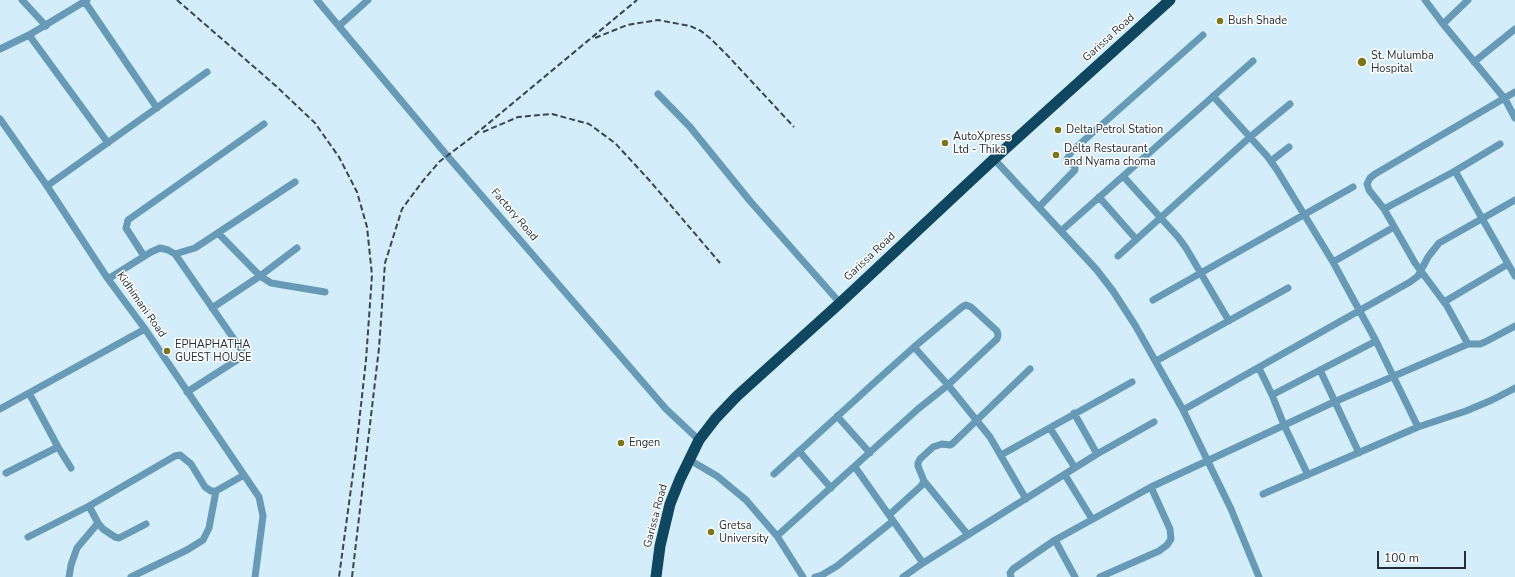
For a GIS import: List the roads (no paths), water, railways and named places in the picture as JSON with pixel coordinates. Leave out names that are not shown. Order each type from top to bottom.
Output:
[{"type":"highway","name":"Garissa Road","points":[[656,577],[660,546],[670,504],[688,459],[699,440],[716,418],[737,396],[840,303],[994,159],[1170,0]]},
{"type":"street","points":[[22,0],[46,26]]},
{"type":"street","name":"Factory Road","points":[[317,0],[450,159],[666,409],[699,440]]},
{"type":"street","points":[[339,26],[367,0]]},
{"type":"street","points":[[1425,0],[1505,99],[1515,118]]},
{"type":"street","points":[[1443,24],[1468,0]]},
{"type":"street","points":[[0,49],[29,36],[86,1],[157,108]]},
{"type":"street","points":[[1474,62],[1515,29]]},
{"type":"street","points":[[1039,207],[1075,170],[1075,167],[1067,159],[1072,152],[1203,35]]},
{"type":"street","points":[[29,36],[108,143]]},
{"type":"street","points":[[1061,231],[1253,61]]},
{"type":"street","points":[[47,186],[207,72]]},
{"type":"street","points":[[1468,344],[1444,302],[1408,252],[1384,209],[1369,190],[1367,184],[1370,178],[1515,92]]},
{"type":"street","points":[[658,94],[690,127],[750,201],[840,303]]},
{"type":"street","points":[[1213,96],[1271,161],[1333,262],[1360,310],[1418,427]]},
{"type":"street","points":[[1118,256],[1250,137],[1290,104]]},
{"type":"street","name":"Kidhimani Road","points":[[0,119],[47,186],[108,279],[145,329],[259,497],[263,516],[255,577]]},
{"type":"street","points":[[144,256],[126,228],[128,220],[264,124]]},
{"type":"street","points":[[1384,209],[1500,144]]},
{"type":"street","points":[[1271,161],[1289,147]]},
{"type":"street","points":[[994,159],[1096,269],[1113,291],[1135,325],[1183,410],[1231,509],[1259,577]]},
{"type":"street","points":[[1454,171],[1515,276]]},
{"type":"street","points":[[1123,176],[1186,248],[1229,321]]},
{"type":"street","points":[[174,254],[195,248],[295,182]]},
{"type":"street","points":[[1153,300],[1353,187]]},
{"type":"street","points":[[1099,197],[1136,239]]},
{"type":"street","points":[[1183,410],[1410,282],[1422,271],[1428,257],[1439,243],[1515,200]]},
{"type":"street","points":[[1333,262],[1394,227]]},
{"type":"street","points":[[218,233],[260,276],[271,283],[325,292]]},
{"type":"street","points":[[108,279],[144,256],[160,248],[168,250],[174,254],[212,308],[242,351],[242,356],[187,392]]},
{"type":"street","points":[[212,308],[260,276],[297,248]]},
{"type":"street","points":[[1444,302],[1508,264]]},
{"type":"street","points":[[1156,361],[1288,288]]},
{"type":"street","points":[[774,474],[914,347],[962,307],[966,306],[971,308],[996,331],[998,335],[997,339],[948,385],[918,409],[777,536]]},
{"type":"street","points":[[1011,577],[1010,573],[1013,568],[1056,540],[1151,487],[1334,402],[1468,344],[1480,344],[1485,342],[1515,326]]},
{"type":"street","points":[[0,409],[145,329]]},
{"type":"street","points":[[1272,395],[1376,341]]},
{"type":"street","points":[[914,347],[977,419],[1001,455],[1026,499]]},
{"type":"street","points":[[1259,368],[1308,475]]},
{"type":"street","points":[[968,535],[924,481],[918,463],[920,459],[938,445],[952,444],[1030,369]]},
{"type":"street","points":[[1320,370],[1359,453]]},
{"type":"street","points":[[1001,455],[1132,382]]},
{"type":"street","points":[[1263,494],[1418,427],[1466,411],[1515,388]]},
{"type":"street","points":[[30,393],[58,447],[71,468]]},
{"type":"street","points":[[1074,413],[1097,454]]},
{"type":"street","points":[[837,416],[870,453]]},
{"type":"street","points":[[903,577],[1097,454],[1154,422]]},
{"type":"street","points":[[1050,428],[1075,468]]},
{"type":"street","points":[[6,473],[58,447]]},
{"type":"street","points":[[798,451],[831,488]]},
{"type":"street","points":[[28,537],[89,506],[177,455],[186,459],[191,464],[205,488],[211,491],[216,491],[244,475]]},
{"type":"street","points":[[688,459],[717,476],[733,488],[777,536],[803,577]]},
{"type":"street","points":[[855,467],[923,563]]},
{"type":"street","points":[[1065,475],[1092,519]]},
{"type":"street","points":[[888,515],[921,486],[924,481]]},
{"type":"street","points":[[1100,577],[1159,551],[1167,545],[1171,538],[1170,530],[1151,487]]},
{"type":"street","points":[[131,577],[187,550],[203,540],[209,528],[216,491]]},
{"type":"street","points":[[89,506],[98,523],[111,535],[119,538],[146,524]]},
{"type":"street","points":[[815,577],[822,575],[837,566],[893,521]]},
{"type":"street","points":[[69,577],[71,565],[77,548],[98,523]]},
{"type":"street","points":[[1056,540],[1075,577]]},
{"type":"railway","points":[[177,0],[276,86],[315,123],[339,157],[357,192],[367,227],[372,275],[366,360],[355,459],[339,577]]},
{"type":"railway","points":[[352,577],[379,348],[385,263],[402,209],[439,162],[472,137],[637,0]]},
{"type":"railway","points":[[595,38],[627,25],[658,20],[690,26],[701,31],[711,39],[794,127]]},
{"type":"railway","points":[[483,132],[518,117],[552,114],[589,124],[615,143],[650,181],[720,263]]},
{"type":"place","name":"Bush Shade","points":[[1220,21]]},
{"type":"place","name":"St. Mulumba Hospital","points":[[1362,62]]},
{"type":"place","name":"Delta Petrol Station","points":[[1058,130]]},
{"type":"place","name":"AutoXpress Ltd - Thika","points":[[945,143]]},
{"type":"place","name":"Delta Restaurant and Nyama choma","points":[[1056,155]]},
{"type":"place","name":"EPHAPHATHA GUEST HOUSE","points":[[167,351]]},
{"type":"place","name":"Engen","points":[[621,443]]},
{"type":"place","name":"Gretsa University","points":[[711,532]]}]
